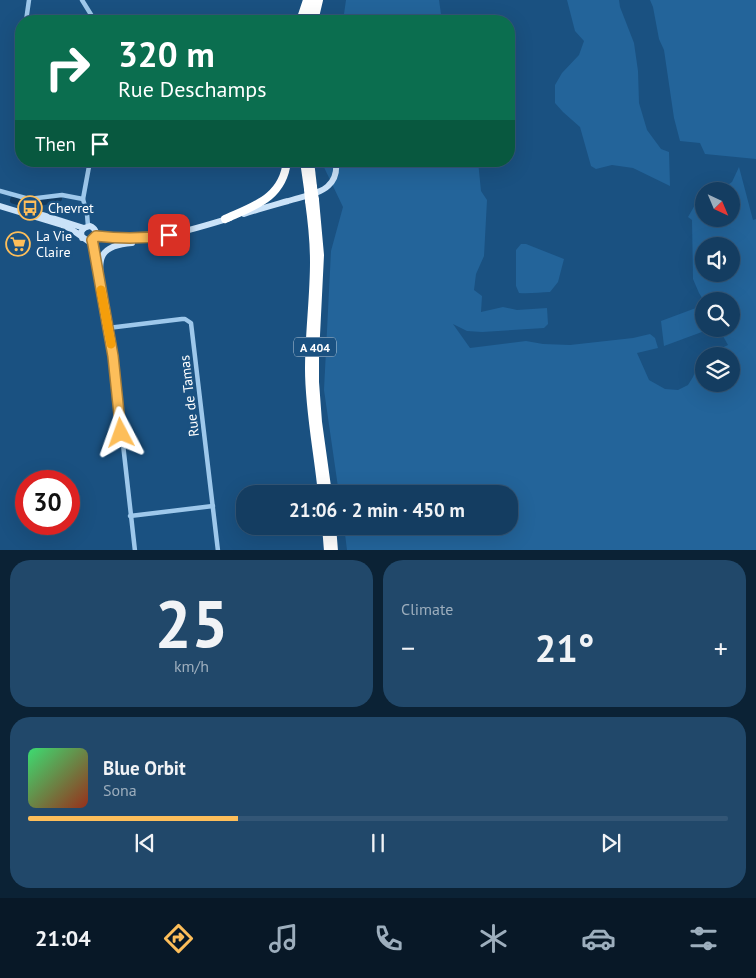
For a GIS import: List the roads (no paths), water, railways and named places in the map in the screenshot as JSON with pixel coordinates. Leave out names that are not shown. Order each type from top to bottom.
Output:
[{"type":"highway","points":[[302,15],[307,0]]},
{"type":"highway","points":[[309,15],[313,0]]},
{"type":"highway","points":[[315,15],[319,0]]},
{"type":"highway","points":[[320,15],[322,0]]},
{"type":"highway","points":[[225,219],[262,202],[273,193],[280,184],[286,167]]},
{"type":"highway","name":"A 404","points":[[305,167],[320,255],[315,382],[318,422],[327,485]]},
{"type":"highway","name":"A 404","points":[[310,167],[310,188]]},
{"type":"highway","name":"A 404","points":[[312,201],[314,264],[309,386],[321,485]]},
{"type":"highway","points":[[327,535],[328,550]]},
{"type":"highway","points":[[333,535],[334,550]]},
{"type":"main road","points":[[102,294],[100,263],[103,254],[109,248],[119,244],[149,241],[186,231],[322,190],[333,180],[336,167]]},
{"type":"main road","points":[[0,201],[94,228],[96,233],[94,238]]},
{"type":"main road","points":[[0,206],[71,229],[88,241],[94,238],[144,238],[186,231]]},
{"type":"main road","points":[[82,238],[82,232],[86,227]]},
{"type":"street","points":[[27,15],[29,0]]},
{"type":"street","points":[[82,0],[91,15]]},
{"type":"street","points":[[86,227],[87,214],[83,199],[89,167]]},
{"type":"street","points":[[0,191],[29,199],[62,195],[83,199]]},
{"type":"street","points":[[94,238],[93,244],[113,356],[134,550]]},
{"type":"street","name":"Rue de Tamas","points":[[108,328],[182,319],[189,320],[192,326],[218,550]]},
{"type":"street","points":[[130,516],[213,506]]},
{"type":"waterway","points":[[14,200],[29,204],[58,198]]},
{"type":"place","name":"Chevret","points":[[30,208]]},
{"type":"place","name":"La Vie Claire","points":[[18,244]]}]
